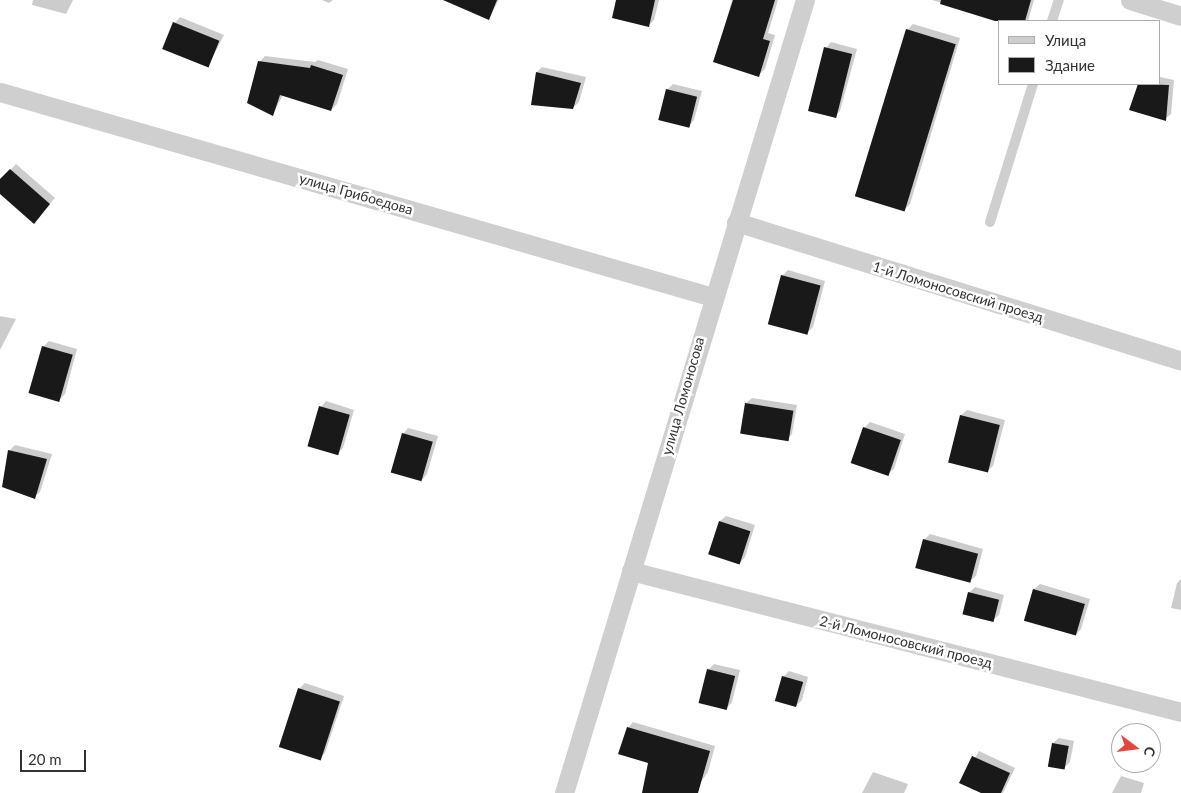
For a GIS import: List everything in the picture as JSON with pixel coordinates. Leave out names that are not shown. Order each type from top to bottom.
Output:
[{"type":"street","name":"улица Ломоносова","points":[[564,793],[713,297],[805,0]]},
{"type":"street","points":[[1130,0],[1181,16]]},
{"type":"street","name":"улица Грибоедова","points":[[0,92],[713,297]]},
{"type":"street","name":"1-й Ломоносовский проезд","points":[[736,222],[1181,361]]},
{"type":"street","name":"2-й Ломоносовский проезд","points":[[632,571],[1181,712]]},
{"type":"lane","points":[[1052,20],[1059,0]]},
{"type":"lane","points":[[990,222],[1033,85]]},
{"type":"building","points":[[443,0],[497,0],[489,20]]},
{"type":"building","points":[[616,0],[655,0],[649,27],[612,18]]},
{"type":"building","points":[[733,0],[775,0],[763,39],[770,41],[759,77],[713,62]]},
{"type":"building","points":[[941,0],[1031,0],[1025,20],[995,21],[940,4]]},
{"type":"building","points":[[173,22],[219,41],[208,68],[162,49]]},
{"type":"building","points":[[906,29],[956,44],[905,212],[855,196]]},
{"type":"building","points":[[824,47],[852,54],[836,118],[808,111]]},
{"type":"building","points":[[258,61],[310,68],[311,65],[343,75],[331,111],[280,95],[273,116],[247,103]]},
{"type":"building","points":[[536,72],[581,83],[573,109],[531,105]]},
{"type":"building","points":[[1138,85],[1169,85],[1166,121],[1129,110]]},
{"type":"building","points":[[666,89],[697,97],[689,128],[658,120]]},
{"type":"building","points":[[10,169],[50,204],[34,224],[0,194],[0,179]]},
{"type":"building","points":[[781,275],[821,286],[807,335],[768,324]]},
{"type":"building","points":[[42,346],[73,355],[59,402],[28,393]]},
{"type":"building","points":[[745,403],[793,411],[789,441],[740,434]]},
{"type":"building","points":[[319,406],[350,415],[338,455],[307,446]]},
{"type":"building","points":[[960,415],[1000,425],[988,472],[948,463]]},
{"type":"building","points":[[863,427],[901,440],[888,476],[851,463]]},
{"type":"building","points":[[402,433],[433,442],[421,481],[391,472]]},
{"type":"building","points":[[8,450],[47,459],[35,499],[2,487]]},
{"type":"building","points":[[719,521],[750,531],[740,564],[708,554]]},
{"type":"building","points":[[923,539],[978,554],[970,583],[915,568]]},
{"type":"building","points":[[1033,589],[1085,604],[1076,636],[1024,621]]},
{"type":"building","points":[[968,592],[999,600],[993,622],[962,614]]},
{"type":"building","points":[[707,669],[735,676],[727,710],[699,703]]},
{"type":"building","points":[[782,676],[803,682],[796,707],[775,701]]},
{"type":"building","points":[[298,688],[340,702],[321,761],[279,747]]},
{"type":"building","points":[[627,727],[710,751],[698,793],[642,793],[648,763],[618,754]]},
{"type":"building","points":[[1052,743],[1069,746],[1065,770],[1048,767]]},
{"type":"building","points":[[972,756],[1010,773],[1001,793],[981,793],[959,783]]}]
